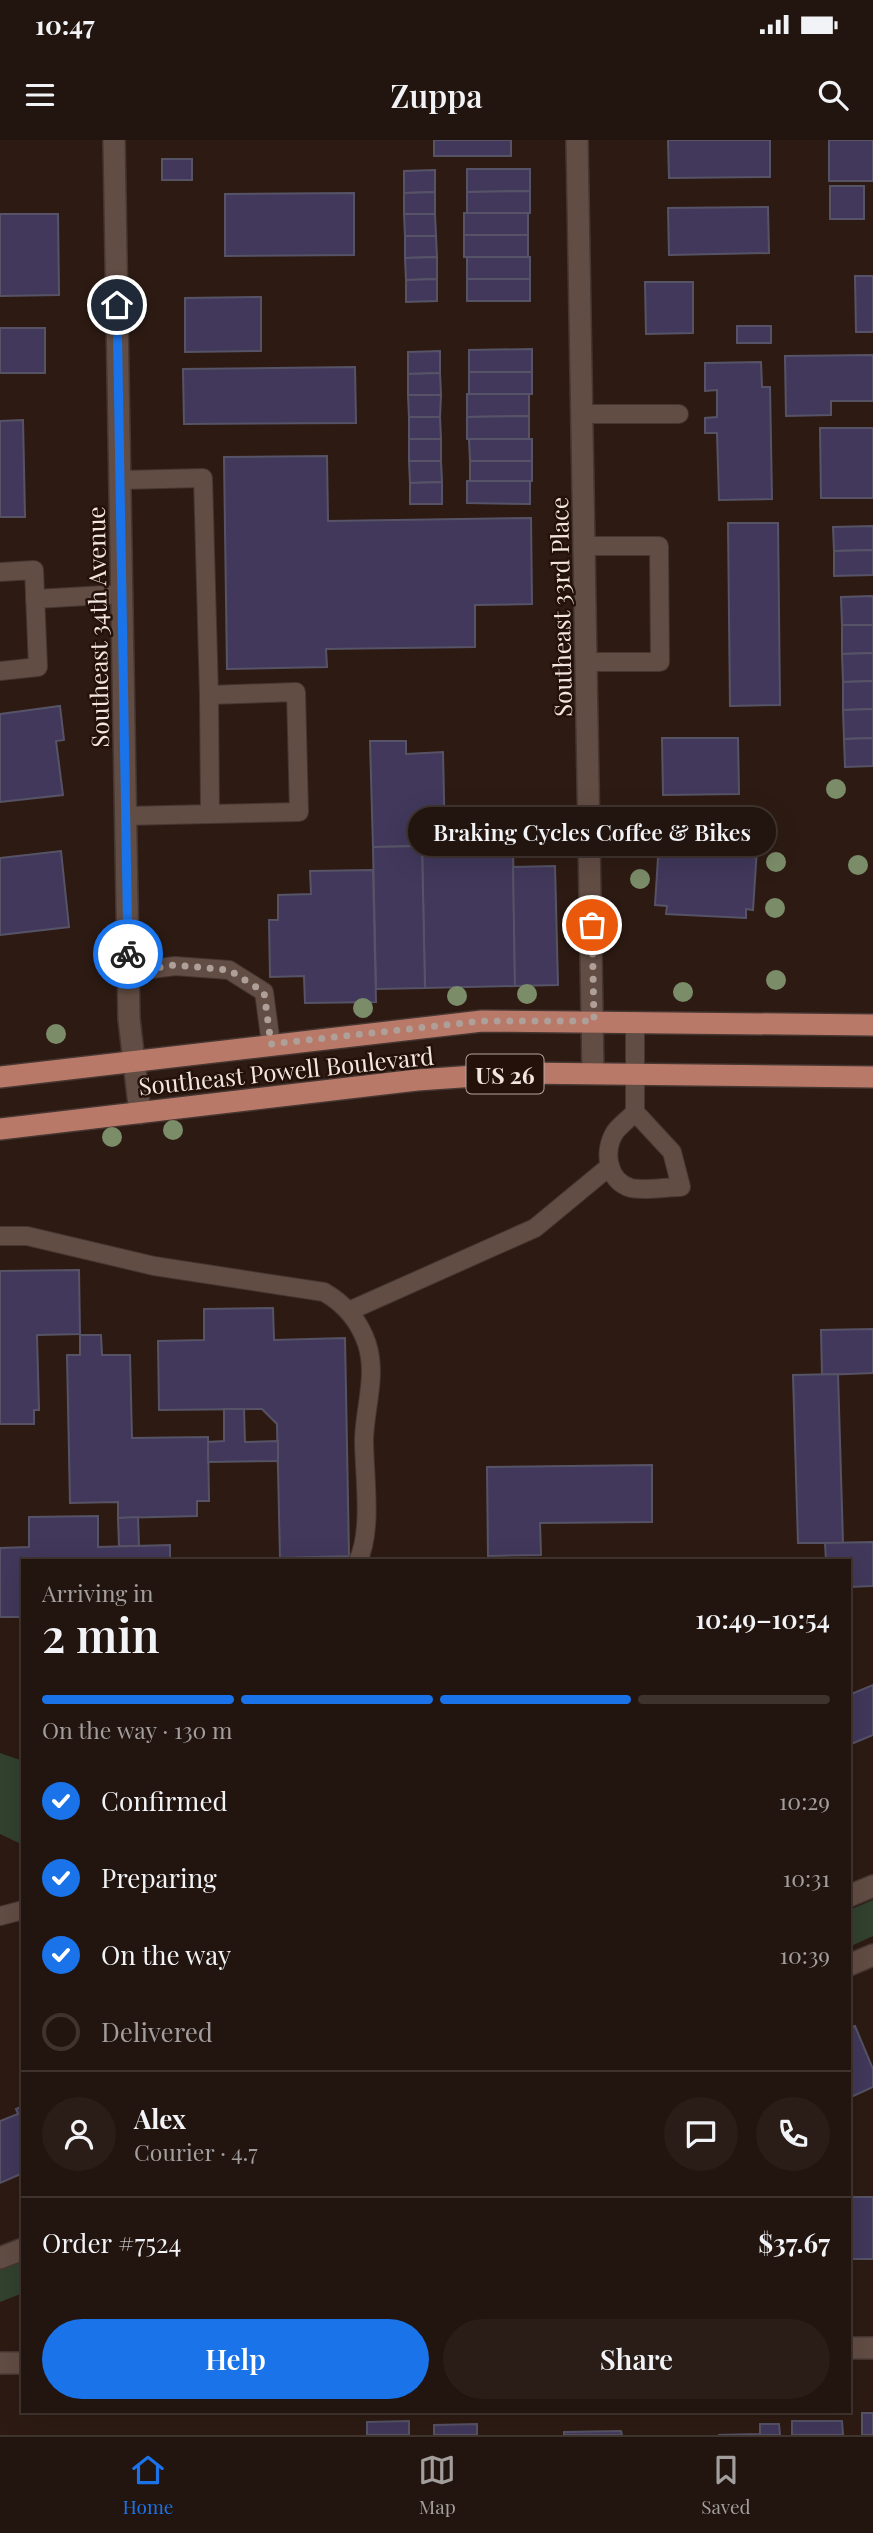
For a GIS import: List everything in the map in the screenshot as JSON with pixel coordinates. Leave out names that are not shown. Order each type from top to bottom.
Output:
[{"type":"main road","name":"Southeast Powell Boulevard","points":[[0,1077],[482,1021],[873,1025]]},
{"type":"main road","name":"Southeast Powell Boulevard","points":[[0,1129],[417,1080],[519,1073],[873,1077]]},
{"type":"street","name":"Southeast 34th Avenue","points":[[114,140],[128,972],[132,1061],[140,1113]]},
{"type":"street","name":"Southeast 33rd Place","points":[[577,140],[593,1073]]},
{"type":"street","points":[[851,1895],[873,1886]]},
{"type":"street","points":[[851,1964],[873,1955]]},
{"type":"street","points":[[0,2258],[21,2250]]},
{"type":"street","points":[[851,2348],[873,2348]]},
{"type":"street","points":[[0,2363],[21,2363]]},
{"type":"lane","points":[[582,414],[679,414]]},
{"type":"lane","points":[[121,480],[203,478],[210,814]]},
{"type":"lane","points":[[585,547],[659,546],[660,662],[587,662]]},
{"type":"lane","points":[[0,572],[34,570],[38,667],[0,671]]},
{"type":"lane","points":[[35,600],[123,594]]},
{"type":"lane","points":[[125,816],[299,812],[296,692],[209,695]]},
{"type":"lane","points":[[128,972],[175,965],[229,970],[264,992],[271,1044]]},
{"type":"lane","points":[[635,1021],[635,1112],[673,1152],[681,1187],[631,1188],[617,1181],[610,1166],[608,1152],[615,1133],[635,1112]]},
{"type":"lane","points":[[349,1311],[535,1228],[610,1166]]},
{"type":"lane","points":[[0,1236],[37,1238],[154,1266],[324,1292],[341,1302],[358,1322],[372,1364],[364,1437],[365,1540],[359,1559]]},
{"type":"lane","points":[[0,1916],[21,1911]]},
{"type":"green space","points":[[0,1753],[21,1760],[21,1844],[0,1834]]},
{"type":"green space","points":[[873,1900],[873,1936],[851,1946],[851,1909]]},
{"type":"green space","points":[[21,2259],[21,2294],[0,2302],[0,2268]]},
{"type":"building","points":[[434,140],[511,140],[511,156],[434,156]]},
{"type":"building","points":[[668,140],[770,140],[770,177],[669,178]]},
{"type":"building","points":[[829,140],[873,140],[873,181],[829,181]]},
{"type":"building","points":[[162,159],[192,159],[192,180],[162,180]]},
{"type":"building","points":[[467,169],[530,169],[530,191],[467,192]]},
{"type":"building","points":[[435,170],[435,192],[404,193],[404,171]]},
{"type":"building","points":[[830,186],[864,186],[864,219],[830,219]]},
{"type":"building","points":[[530,191],[530,213],[467,213],[467,192]]},
{"type":"building","points":[[435,192],[435,214],[404,214],[404,193]]},
{"type":"building","points":[[354,193],[354,255],[225,256],[225,194]]},
{"type":"building","points":[[768,207],[769,253],[669,255],[668,208]]},
{"type":"building","points":[[464,213],[528,213],[528,235],[464,235]]},
{"type":"building","points":[[0,214],[58,214],[59,295],[0,296]]},
{"type":"building","points":[[404,214],[435,214],[436,236],[405,236]]},
{"type":"building","points":[[464,235],[528,235],[528,257],[464,257]]},
{"type":"building","points":[[405,236],[436,236],[437,257],[405,258]]},
{"type":"building","points":[[437,257],[437,279],[406,280],[405,258]]},
{"type":"building","points":[[467,257],[530,257],[530,279],[467,279]]},
{"type":"building","points":[[855,276],[873,276],[873,332],[856,332]]},
{"type":"building","points":[[437,279],[437,301],[406,302],[406,280]]},
{"type":"building","points":[[467,279],[530,279],[530,301],[467,301]]},
{"type":"building","points":[[645,282],[693,282],[693,333],[646,334]]},
{"type":"building","points":[[261,297],[261,351],[185,352],[185,298]]},
{"type":"building","points":[[737,326],[771,326],[771,343],[737,343]]},
{"type":"building","points":[[0,328],[45,328],[45,373],[0,373]]},
{"type":"building","points":[[532,349],[532,372],[469,372],[469,350]]},
{"type":"building","points":[[440,351],[440,373],[408,374],[408,352]]},
{"type":"building","points":[[873,355],[873,401],[831,401],[831,415],[786,416],[785,356]]},
{"type":"building","points":[[761,362],[762,387],[770,387],[772,499],[719,500],[717,433],[705,433],[705,418],[717,417],[717,390],[705,391],[705,363]]},
{"type":"building","points":[[355,367],[356,423],[184,424],[183,369]]},
{"type":"building","points":[[469,372],[532,372],[532,394],[469,394]]},
{"type":"building","points":[[440,373],[441,395],[408,395],[408,374]]},
{"type":"building","points":[[467,394],[529,394],[529,416],[467,417]]},
{"type":"building","points":[[408,395],[441,395],[440,417],[409,417]]},
{"type":"building","points":[[529,416],[529,439],[467,439],[467,417]]},
{"type":"building","points":[[409,417],[440,417],[441,439],[409,439]]},
{"type":"building","points":[[23,420],[25,517],[0,517],[0,421]]},
{"type":"building","points":[[820,428],[873,428],[873,498],[821,498]]},
{"type":"building","points":[[409,439],[441,439],[441,461],[409,461]]},
{"type":"building","points":[[469,439],[532,439],[532,461],[470,461]]},
{"type":"building","points":[[327,456],[328,521],[531,518],[532,604],[475,605],[475,647],[326,649],[327,667],[227,669],[224,457]]},
{"type":"building","points":[[409,461],[441,461],[442,482],[410,483]]},
{"type":"building","points":[[470,461],[532,461],[532,481],[470,481]]},
{"type":"building","points":[[467,481],[530,481],[530,504],[467,503]]},
{"type":"building","points":[[442,482],[442,504],[410,504],[410,483]]},
{"type":"building","points":[[728,523],[778,523],[780,705],[730,706]]},
{"type":"building","points":[[873,526],[873,550],[834,551],[833,527]]},
{"type":"building","points":[[873,550],[873,575],[834,576],[834,551]]},
{"type":"building","points":[[873,596],[873,625],[842,625],[841,597]]},
{"type":"building","points":[[842,625],[873,625],[873,653],[842,654]]},
{"type":"building","points":[[873,653],[873,681],[843,682],[842,654]]},
{"type":"building","points":[[873,681],[873,709],[843,710],[843,682]]},
{"type":"building","points":[[60,706],[64,740],[56,741],[63,795],[0,802],[0,714]]},
{"type":"building","points":[[873,709],[873,738],[844,739],[843,710]]},
{"type":"building","points":[[662,738],[738,738],[739,794],[663,795]]},
{"type":"building","points":[[873,738],[873,766],[845,767],[844,739]]},
{"type":"building","points":[[370,741],[406,741],[406,754],[443,752],[445,845],[373,847]]},
{"type":"building","points":[[659,842],[757,848],[753,910],[746,909],[746,918],[666,914],[667,906],[655,905]]},
{"type":"building","points":[[513,844],[515,986],[425,988],[422,846]]},
{"type":"building","points":[[422,846],[425,988],[376,989],[373,847]]},
{"type":"building","points":[[61,851],[69,927],[0,935],[0,858]]},
{"type":"building","points":[[555,866],[558,985],[515,986],[513,867]]},
{"type":"building","points":[[373,870],[376,1002],[305,1003],[304,976],[270,977],[269,920],[278,920],[278,895],[311,894],[310,871]]},
{"type":"building","points":[[79,1270],[80,1334],[37,1335],[39,1410],[34,1410],[34,1424],[0,1424],[0,1271]]},
{"type":"building","points":[[273,1308],[274,1340],[345,1338],[349,1556],[280,1558],[277,1424],[262,1409],[159,1410],[158,1341],[204,1340],[204,1309]]},
{"type":"building","points":[[873,1329],[873,1373],[822,1375],[821,1330]]},
{"type":"building","points":[[80,1335],[101,1335],[102,1355],[130,1355],[132,1438],[208,1437],[209,1501],[197,1501],[197,1516],[118,1518],[118,1502],[70,1503],[67,1355],[80,1355]]},
{"type":"building","points":[[838,1374],[843,1543],[798,1543],[793,1375]]},
{"type":"building","points":[[224,1409],[244,1409],[245,1442],[278,1441],[278,1461],[208,1462],[208,1442],[224,1441]]},
{"type":"building","points":[[652,1465],[652,1522],[540,1523],[541,1555],[488,1556],[487,1467]]},
{"type":"building","points":[[98,1516],[98,1547],[170,1545],[170,1559],[21,1559],[21,1617],[0,1617],[0,1548],[29,1547],[29,1517]]},
{"type":"building","points":[[138,1517],[139,1546],[119,1546],[118,1518]]},
{"type":"building","points":[[873,1542],[873,1586],[851,1587],[851,1559],[826,1559],[825,1543]]},
{"type":"building","points":[[873,1685],[873,1735],[851,1744],[851,1694]]},
{"type":"building","points":[[855,2026],[873,2069],[873,2087],[851,2097],[851,2027]]},
{"type":"building","points":[[21,2107],[21,2174],[0,2183],[0,2121],[18,2114],[16,2109]]},
{"type":"building","points":[[851,2197],[873,2197],[873,2259],[852,2259]]},
{"type":"building","points":[[862,2413],[873,2413],[873,2435],[862,2435]]},
{"type":"building","points":[[409,2421],[409,2435],[367,2435],[367,2422]]},
{"type":"building","points":[[792,2421],[842,2421],[843,2435],[792,2435]]},
{"type":"building","points":[[477,2424],[477,2435],[434,2435],[434,2425]]},
{"type":"building","points":[[760,2424],[779,2424],[780,2435],[718,2435],[760,2434]]},
{"type":"building","points":[[621,2431],[622,2435],[564,2435],[564,2432]]},
{"type":"way so far","points":[[128,954],[128,972],[175,965],[229,970],[264,992],[271,1044],[482,1021],[594,1021],[592,925]]},
{"type":"place","name":"Braking Cycles Coffee & Bikes","points":[[592,925]]},
{"type":"route","points":[[117,305],[128,954]]}]
